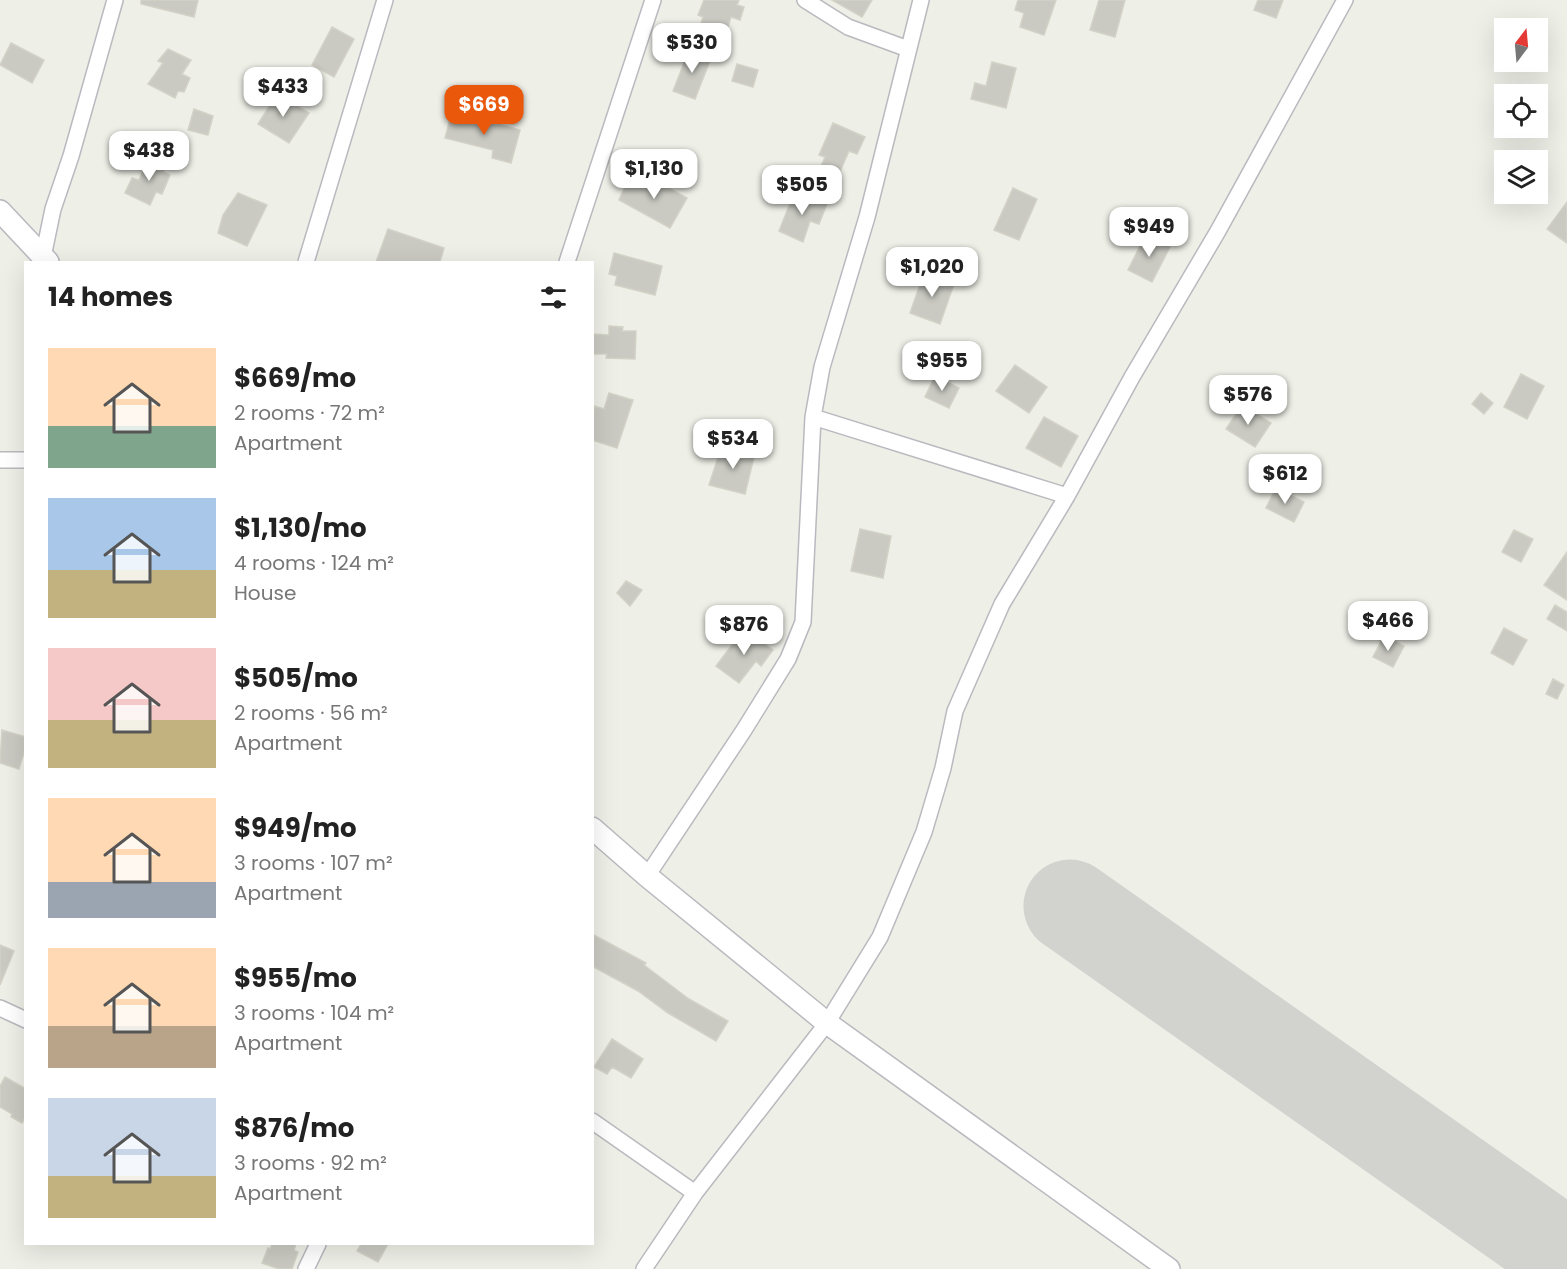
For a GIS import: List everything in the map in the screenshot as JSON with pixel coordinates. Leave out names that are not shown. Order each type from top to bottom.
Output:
[{"type":"main road","points":[[0,210],[46,260]]},
{"type":"main road","points":[[594,830],[826,1023],[1168,1269]]},
{"type":"street","points":[[46,260],[53,209],[71,156],[115,0]]},
{"type":"street","points":[[306,261],[386,0]]},
{"type":"street","points":[[567,261],[653,0]]},
{"type":"street","points":[[805,0],[848,27],[908,49]]},
{"type":"street","points":[[647,876],[788,659],[803,622],[813,417],[822,367],[867,218],[921,0]]},
{"type":"street","points":[[644,1269],[695,1193],[826,1023],[880,937],[924,832],[955,711],[982,645],[1002,604],[1067,496],[1132,377],[1268,142],[1345,0]]},
{"type":"street","points":[[813,417],[1067,496]]},
{"type":"street","points":[[0,460],[24,460]]},
{"type":"street","points":[[0,1008],[24,1019]]},
{"type":"street","points":[[594,1122],[695,1193]]},
{"type":"street","points":[[306,1269],[318,1245]]},
{"type":"building","points":[[141,0],[198,0],[194,17],[141,4]]},
{"type":"building","points":[[704,0],[739,0],[737,5],[744,7],[740,20],[731,17],[727,31],[714,26],[711,34],[699,30],[703,17],[698,15]]},
{"type":"building","points":[[832,0],[872,0],[862,17]]},
{"type":"building","points":[[1018,0],[1056,0],[1044,35],[1020,27],[1024,13],[1015,10]]},
{"type":"building","points":[[1099,0],[1125,0],[1115,37],[1090,30]]},
{"type":"building","points":[[1258,0],[1283,0],[1276,18],[1254,10]]},
{"type":"building","points":[[332,27],[354,39],[334,77],[312,65]]},
{"type":"building","points":[[11,43],[44,60],[32,83],[0,65]]},
{"type":"building","points":[[168,49],[191,60],[182,74],[190,78],[184,92],[178,91],[175,98],[148,84],[163,63],[158,61]]},
{"type":"building","points":[[689,50],[711,58],[695,99],[673,91]]},
{"type":"building","points":[[992,62],[1016,68],[1006,108],[971,99],[975,83],[986,86]]},
{"type":"building","points":[[737,64],[758,70],[753,87],[732,81]]},
{"type":"building","points":[[277,94],[309,113],[289,143],[258,124]]},
{"type":"building","points":[[194,109],[213,116],[208,135],[188,130]]},
{"type":"building","points":[[452,112],[520,130],[511,163],[492,158],[493,150],[445,138]]},
{"type":"building","points":[[833,123],[865,137],[857,154],[849,151],[839,174],[821,166],[825,157],[819,155]]},
{"type":"building","points":[[149,158],[166,165],[163,172],[170,175],[162,194],[156,192],[150,205],[125,193],[132,178],[139,180]]},
{"type":"building","points":[[645,175],[687,198],[670,228],[619,200],[628,180],[639,186]]},
{"type":"building","points":[[1013,188],[1037,199],[1019,240],[994,230]]},
{"type":"building","points":[[795,191],[827,204],[819,224],[810,221],[803,242],[779,231]]},
{"type":"building","points":[[238,193],[267,205],[247,246],[218,233],[223,215]]},
{"type":"building","points":[[1567,202],[1567,243],[1547,229]]},
{"type":"building","points":[[388,229],[444,248],[440,261],[376,261]]},
{"type":"building","points":[[1146,234],[1170,247],[1152,282],[1128,270]]},
{"type":"building","points":[[614,253],[662,266],[655,295],[615,285],[617,276],[609,274]]},
{"type":"building","points":[[924,273],[954,284],[940,324],[910,313]]},
{"type":"building","points":[[609,326],[623,327],[622,331],[636,331],[635,359],[606,358],[607,354],[594,354],[594,334],[609,335]]},
{"type":"building","points":[[1015,365],[1047,387],[1029,413],[996,391]]},
{"type":"building","points":[[1521,374],[1544,386],[1527,419],[1504,407]]},
{"type":"building","points":[[935,376],[959,388],[949,408],[925,397]]},
{"type":"building","points":[[609,393],[633,400],[617,448],[594,441],[594,406],[604,409]]},
{"type":"building","points":[[1481,393],[1493,403],[1484,414],[1472,404]]},
{"type":"building","points":[[1242,405],[1271,423],[1255,447],[1226,429]]},
{"type":"building","points":[[1044,417],[1078,436],[1061,467],[1026,448]]},
{"type":"building","points":[[722,445],[755,453],[745,494],[709,485]]},
{"type":"building","points":[[1276,488],[1304,502],[1294,522],[1266,508]]},
{"type":"building","points":[[860,529],[891,536],[883,578],[851,571]]},
{"type":"building","points":[[1514,530],[1533,539],[1521,562],[1502,552]]},
{"type":"building","points":[[1567,552],[1567,600],[1544,585]]},
{"type":"building","points":[[626,581],[642,590],[630,606],[617,593]]},
{"type":"building","points":[[1555,605],[1567,612],[1567,631],[1547,619]]},
{"type":"building","points":[[1504,628],[1527,640],[1513,665],[1491,653]]},
{"type":"building","points":[[744,629],[773,650],[761,666],[756,661],[739,683],[716,666]]},
{"type":"building","points":[[1384,636],[1404,646],[1393,667],[1373,657]]},
{"type":"building","points":[[1553,679],[1564,685],[1557,699],[1546,694]]},
{"type":"building","points":[[2,730],[24,736],[24,753],[19,769],[0,763]]},
{"type":"building","points":[[594,935],[646,963],[644,965],[689,999],[728,1021],[716,1041],[668,1013],[638,991],[594,967]]},
{"type":"building","points":[[0,945],[14,951],[0,985]]},
{"type":"building","points":[[612,1039],[643,1059],[631,1078],[612,1067],[607,1074],[594,1067]]},
{"type":"building","points":[[5,1077],[24,1088],[22,1123],[0,1107],[0,1086]]},
{"type":"building","points":[[272,1245],[296,1245],[294,1250],[298,1252],[292,1269],[279,1269],[262,1263],[268,1248],[270,1249]]},
{"type":"building","points":[[360,1245],[387,1245],[378,1262],[357,1251]]},
{"type":"runway","points":[[1070,906],[1567,1256]]}]
